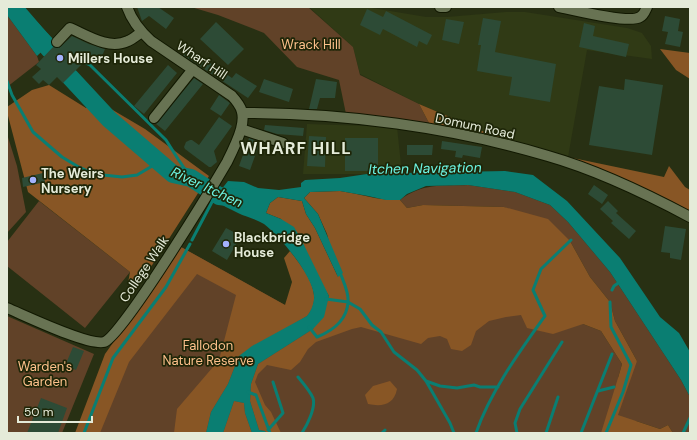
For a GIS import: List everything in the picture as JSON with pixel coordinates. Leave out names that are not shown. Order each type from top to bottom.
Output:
[{"type":"street","name":"Wharf Hill","points":[[127,7],[135,23],[142,32],[163,49],[232,96],[241,106],[243,113]]},
{"type":"street","points":[[440,7],[446,7]]},
{"type":"street","points":[[559,7],[614,18],[631,19],[640,17],[644,14],[647,7]]},
{"type":"street","points":[[58,42],[70,28],[100,41],[112,44],[128,41],[142,32]]},
{"type":"street","points":[[154,118],[193,69]]},
{"type":"street","name":"College Walk","points":[[7,308],[74,336],[98,342],[105,342],[110,339],[155,277],[203,203],[232,151],[241,129],[243,113]]},
{"type":"street","name":"Domum Road","points":[[243,113],[281,113],[329,116],[400,125],[486,139],[549,156],[580,167],[646,194],[690,217]]},
{"type":"street","points":[[241,129],[283,143]]},
{"type":"shaded area","points":[[309,7],[366,7],[426,17],[525,12],[627,28],[642,33],[651,46],[652,59],[587,50],[568,157],[485,132],[419,104],[360,74],[353,47]]},
{"type":"shaded area","points":[[660,49],[690,53],[690,79],[676,70]]},
{"type":"shaded area","points":[[49,85],[86,108],[106,106],[145,129],[209,176],[140,284],[128,283],[130,272],[28,192],[7,107],[32,90]]},
{"type":"shaded area","points":[[419,104],[485,132],[568,157],[664,177],[669,166],[685,187],[690,190],[690,212],[601,172],[430,129],[429,123]]},
{"type":"shaded area","points":[[307,124],[397,127],[402,174],[303,174]]},
{"type":"shaded area","points":[[340,191],[378,198],[400,200],[407,208],[423,205],[504,207],[548,219],[570,241],[590,277],[610,302],[615,321],[637,361],[618,415],[660,429],[668,425],[673,433],[601,433],[622,364],[601,331],[583,324],[553,334],[527,328],[521,315],[489,321],[476,331],[471,345],[462,351],[451,349],[447,339],[440,336],[428,338],[421,344],[361,327],[316,342],[308,349],[300,362],[291,370],[267,365],[258,374],[255,382],[265,405],[271,412],[281,433],[266,433],[265,431],[259,430],[250,401],[251,384],[258,364],[313,329],[329,296],[281,219],[266,213],[270,203],[278,197],[302,201],[306,214],[315,228],[338,277],[327,234],[318,214],[304,198],[310,192]]},
{"type":"shaded area","points":[[181,247],[285,305],[292,282],[284,258],[290,251],[301,265],[310,282],[314,299],[312,308],[307,316],[239,356],[228,384],[211,412],[206,433],[174,433],[177,409],[219,360],[236,295],[197,274],[129,362],[100,433],[75,433],[105,354]]},
{"type":"shaded area","points":[[390,381],[397,389],[393,399],[387,404],[383,405],[368,404],[365,395],[373,386]]},
{"type":"shaded area","points":[[234,401],[244,403],[245,413],[252,433],[223,433]]},
{"type":"green space","name":"Wrack Hill","points":[[191,7],[308,7],[353,47],[360,75],[419,104],[429,123],[346,114],[339,80],[297,67],[264,33],[218,15]]},
{"type":"green space","points":[[7,15],[37,56],[39,62],[7,87]]},
{"type":"green space","points":[[7,134],[17,166],[26,212],[7,233]]},
{"type":"green space","name":"Fallodon Nature Reserve","points":[[468,185],[515,192],[550,205],[568,222],[610,272],[681,380],[690,397],[690,433],[673,433],[668,425],[660,429],[636,421],[640,433],[77,433],[181,247],[285,305],[545,296],[583,324],[601,331],[622,364],[618,378],[637,361],[615,321],[610,302],[590,277],[570,241],[504,207],[423,205],[407,208],[400,200],[416,191],[432,186]]},
{"type":"green space","points":[[39,201],[130,272],[85,328],[7,266],[7,242]]},
{"type":"green space","name":"Warden's Garden","points":[[7,316],[94,354],[62,433],[7,433]]},
{"type":"water","points":[[7,7],[23,7],[54,40],[37,56],[7,15]]},
{"type":"water","points":[[406,170],[402,173],[505,171],[533,175],[567,201],[620,258],[660,317],[679,333],[690,352],[690,397],[681,380],[610,272],[568,222],[550,205],[515,192],[468,185],[426,186],[407,194],[400,200],[386,200],[340,191],[310,192],[304,198],[318,214],[343,273],[338,277],[315,228],[306,214],[302,201],[278,197],[270,203],[266,213],[281,219],[294,227],[329,296],[324,317],[313,329],[258,364],[251,384],[250,401],[259,430],[265,431],[266,433],[252,433],[245,413],[244,403],[234,401],[223,433],[206,433],[211,412],[228,384],[239,356],[252,346],[307,316],[312,308],[314,299],[309,281],[296,258],[271,230],[261,222],[238,213],[213,200],[228,181],[244,182],[258,188],[279,190],[301,187],[301,183],[305,180],[340,178],[387,171]]},
{"type":"building","points":[[137,7],[158,7],[174,18],[166,29],[149,16],[142,21]]},
{"type":"building","points":[[367,9],[383,17],[386,11],[432,35],[427,45],[419,41],[417,47],[383,29],[380,35],[360,25]]},
{"type":"building","points":[[665,16],[680,19],[678,31],[683,32],[680,47],[665,44],[668,32],[662,31]]},
{"type":"building","points":[[483,18],[501,21],[495,52],[556,64],[550,102],[509,95],[512,77],[477,71],[481,45],[478,45]]},
{"type":"building","points":[[446,19],[464,22],[459,44],[442,40]]},
{"type":"building","points":[[216,22],[244,49],[228,65],[200,39]]},
{"type":"building","points":[[584,23],[595,26],[593,36],[629,44],[626,57],[579,47]]},
{"type":"building","points":[[72,36],[89,44],[105,49],[100,61],[90,56],[63,83],[57,77],[49,85],[43,80],[39,84],[32,77],[41,69],[36,65],[53,47],[59,48]]},
{"type":"building","points":[[188,48],[232,78],[236,73],[257,86],[248,98],[183,55]]},
{"type":"building","points":[[168,65],[177,73],[144,114],[134,106]]},
{"type":"building","points":[[194,78],[203,84],[165,131],[156,124]]},
{"type":"building","points":[[264,79],[293,89],[289,102],[259,92]]},
{"type":"building","points":[[316,79],[337,82],[335,98],[320,98],[317,109],[309,109]]},
{"type":"building","points":[[625,79],[663,85],[652,155],[589,145],[599,86],[624,90]]},
{"type":"building","points":[[219,95],[230,103],[221,116],[210,109]]},
{"type":"building","points":[[219,117],[232,126],[214,151],[217,162],[209,167],[184,147],[186,142],[190,140],[199,145]]},
{"type":"building","points":[[265,125],[304,128],[303,136],[277,134],[264,130]]},
{"type":"building","points":[[309,136],[326,137],[325,167],[307,166]]},
{"type":"building","points":[[249,138],[260,142],[250,170],[239,166]]},
{"type":"building","points":[[345,138],[378,138],[378,171],[345,171]]},
{"type":"building","points":[[442,141],[482,147],[480,158],[463,155],[462,158],[455,157],[456,151],[441,149]]},
{"type":"building","points":[[407,145],[433,145],[432,155],[407,155]]},
{"type":"building","name":"The Weirs Nursery","points":[[43,173],[45,182],[23,187],[22,178]]},
{"type":"building","points":[[594,185],[608,195],[602,204],[588,194]]},
{"type":"building","points":[[608,201],[618,211],[616,213],[636,231],[629,239],[611,223],[613,221],[600,209]]},
{"type":"building","points":[[665,226],[686,229],[681,260],[670,258],[670,253],[661,252]]},
{"type":"building","name":"Blackbridge House","points":[[226,228],[241,236],[227,260],[212,251]]},
{"type":"building","points":[[73,347],[84,351],[76,370],[65,366]]},
{"type":"building","points":[[41,398],[67,408],[58,433],[27,433]]},
{"type":"waterway","name":"River Itchen","points":[[13,7],[50,50]]},
{"type":"waterway","name":"River Itchen","points":[[47,46],[52,48]]},
{"type":"waterway","points":[[81,61],[90,65],[166,140],[191,178]]},
{"type":"waterway","name":"River Itchen","points":[[70,77],[109,119],[173,174],[191,178],[219,196],[236,198],[240,200]]},
{"type":"waterway","points":[[7,81],[12,95],[33,132],[62,157],[77,166],[94,174],[122,177],[137,175],[159,162]]},
{"type":"waterway","points":[[192,240],[213,200],[216,198]]},
{"type":"waterway","points":[[476,433],[497,387],[545,316],[533,290],[541,269],[571,240]]},
{"type":"waterway","points":[[84,433],[113,358],[166,287],[190,244]]},
{"type":"waterway","points":[[309,327],[317,337],[328,332],[342,319],[347,308],[348,295],[341,275]]},
{"type":"waterway","points":[[612,290],[614,286],[621,281]]},
{"type":"waterway","points":[[326,299],[348,302],[360,309],[372,325],[381,332],[394,352],[417,370],[426,381],[440,386],[457,388],[474,385],[480,387],[498,387]]},
{"type":"waterway","points":[[606,433],[623,392],[631,365],[611,327],[610,302]]},
{"type":"waterway","points":[[517,433],[515,423],[520,409],[562,342]]},
{"type":"waterway","points":[[581,433],[612,354]]},
{"type":"waterway","points":[[298,377],[310,393],[314,402],[310,416],[302,433]]},
{"type":"waterway","points":[[426,381],[450,423],[454,433]]},
{"type":"waterway","points":[[268,430],[283,413],[273,382]]},
{"type":"waterway","points":[[598,391],[614,387]]},
{"type":"waterway","points":[[248,392],[256,395],[270,433]]},
{"type":"waterway","points":[[546,433],[558,397]]},
{"type":"waterway","points":[[683,433],[690,418]]},
{"type":"waterway","points":[[382,433],[385,430]]},
{"type":"place","name":"Millers House","points":[[60,58]]},
{"type":"place","name":"The Weirs Nursery","points":[[33,180]]},
{"type":"place","name":"Blackbridge House","points":[[226,244]]},
{"type":"district","name":"WHARF HILL","points":[[296,148]]},
{"type":"water label","name":"Itchen Navigation","points":[[425,168]]}]
